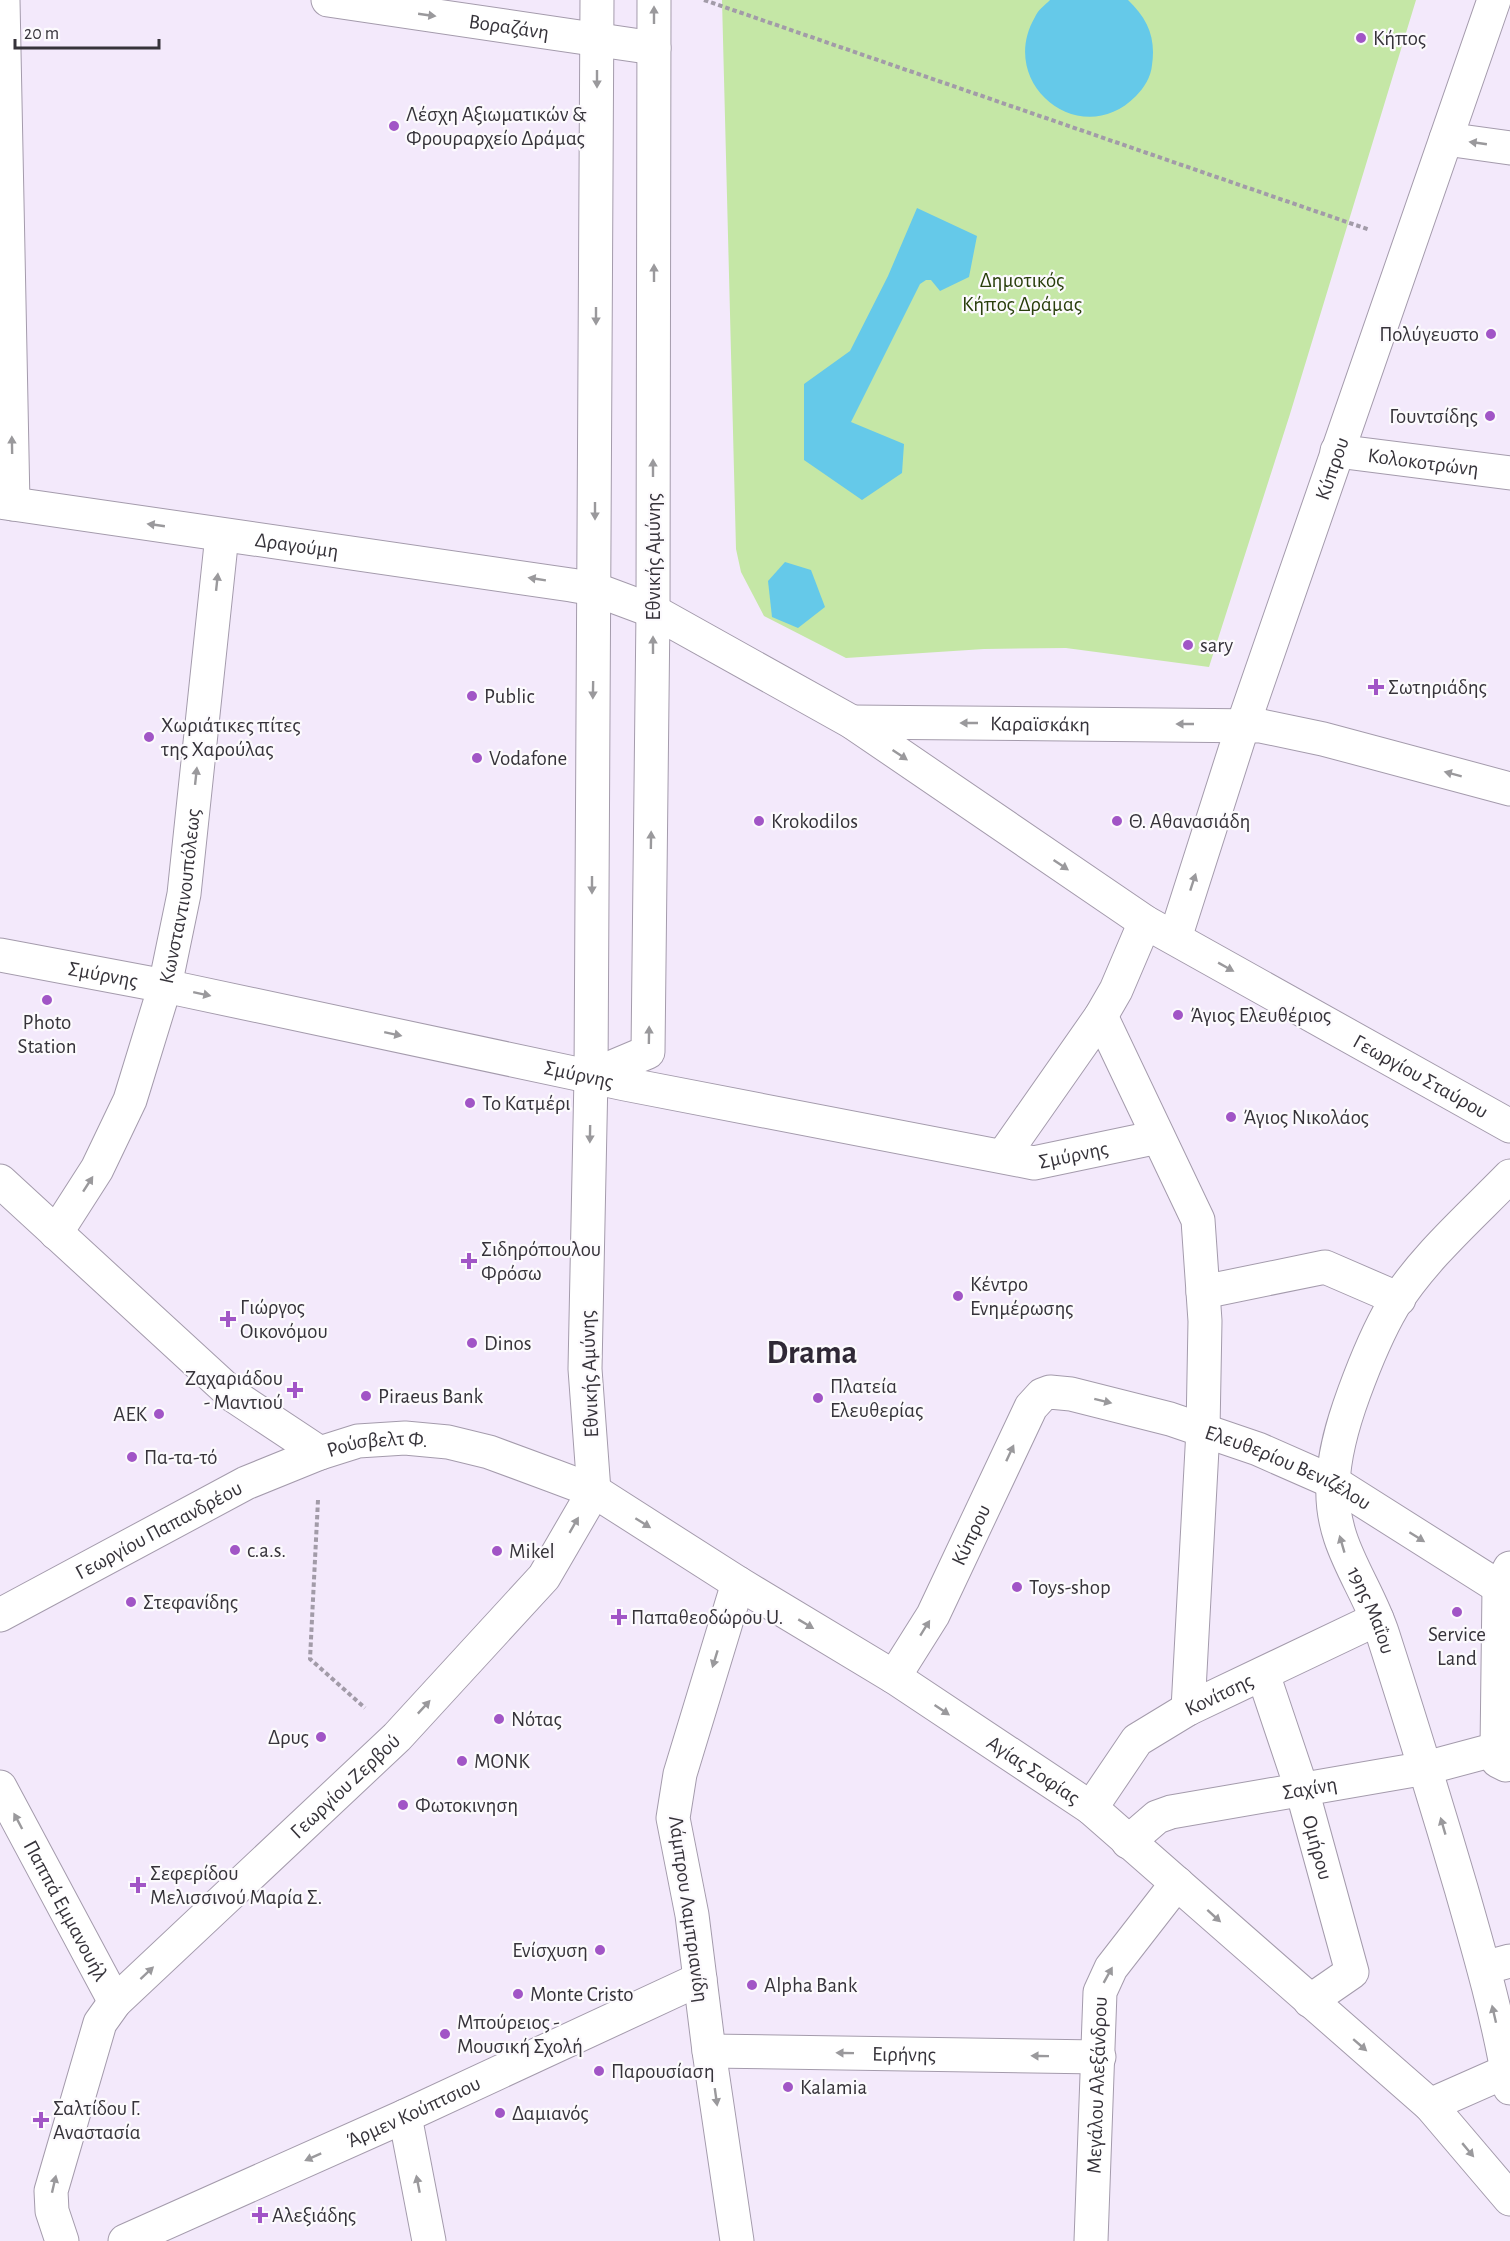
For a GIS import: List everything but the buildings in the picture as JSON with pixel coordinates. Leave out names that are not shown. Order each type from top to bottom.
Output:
[{"type":"street","points":[[3,0],[7,503]]},
{"type":"street","name":"Βοραζάνη","points":[[328,0],[654,48]]},
{"type":"street","name":"Εθνικής Αμύνης","points":[[594,1491],[585,1369],[591,1076],[597,0]]},
{"type":"street","name":"Εθνικής Αμύνης","points":[[591,1076],[648,1052],[653,611],[654,0]]},
{"type":"street","name":"Κύπρου","points":[[1175,938],[1243,725],[1494,0]]},
{"type":"street","points":[[1446,139],[1510,148]]},
{"type":"street","name":"Κολοκοτρώνη","points":[[1337,451],[1510,473]]},
{"type":"street","name":"Δραγούμη","points":[[7,503],[594,589]]},
{"type":"street","name":"Κωνσταντινουπόλεως","points":[[56,1233],[97,1169],[130,1100],[165,986],[184,894],[222,535]]},
{"type":"street","name":"Καραϊσκάκη","points":[[594,589],[653,611],[852,722],[1271,727],[1510,789]]},
{"type":"street","points":[[852,722],[1145,922],[1175,938]]},
{"type":"street","points":[[1003,1156],[1101,1016],[1116,990],[1145,922]]},
{"type":"street","name":"Γεωργίου Σταύρου","points":[[1175,938],[1510,1126]]},
{"type":"street","name":"Σμύρνης","points":[[0,955],[165,986],[591,1076],[1034,1163],[1158,1137]]},
{"type":"street","points":[[1101,1016],[1198,1220],[1205,1321],[1203,1430],[1188,1709]]},
{"type":"street","name":"19ης Μαΐου","points":[[1509,2079],[1497,1964],[1426,1768],[1377,1618],[1344,1552],[1333,1506],[1333,1482],[1339,1441],[1348,1411],[1371,1350],[1399,1299],[1432,1256],[1510,1176]]},
{"type":"street","name":"Ρούσβελτ Φ.","points":[[0,1181],[234,1396],[320,1453],[358,1442],[405,1438],[448,1442],[489,1452],[594,1491]]},
{"type":"street","points":[[1203,1292],[1325,1268],[1399,1299]]},
{"type":"street","name":"Ελευθερίου Βενιζέλου","points":[[1046,1393],[1055,1392],[1084,1397],[1147,1413],[1203,1430],[1289,1461],[1333,1482],[1506,1583]]},
{"type":"street","name":"Κύπρου","points":[[894,1677],[933,1615],[1031,1407],[1046,1393]]},
{"type":"street","name":"Γεωργίου Παπανδρέου","points":[[0,1615],[246,1483],[320,1453]]},
{"type":"street","name":"Αγίας Σοφίας","points":[[594,1491],[738,1583],[894,1677],[1090,1808],[1430,2105],[1510,2199]]},
{"type":"street","name":"Γεωργίου Ζερβού","points":[[62,2241],[52,2211],[51,2191],[100,2023],[115,2002],[397,1737],[544,1577],[594,1491]]},
{"type":"street","name":"Λάμπρου Λαμπριανίδη","points":[[737,2241],[692,1915],[674,1829],[674,1807],[680,1774],[738,1583]]},
{"type":"street","points":[[1504,1758],[1506,1583]]},
{"type":"street","name":"Κονίτσης","points":[[1090,1808],[1137,1740],[1188,1709],[1377,1618]]},
{"type":"street","name":"Ομήρου","points":[[1263,1674],[1302,1790],[1352,1972],[1310,2001]]},
{"type":"street","name":"Σαχίνη","points":[[1128,1842],[1157,1817],[1171,1812],[1426,1768],[1504,1758]]},
{"type":"street","name":"Παππά Εμμανουήλ","points":[[0,1787],[115,2002]]},
{"type":"street","name":"Μεγάλου Αλεξάνδρου","points":[[1091,2241],[1100,1992],[1105,1978],[1177,1883]]},
{"type":"street","name":"Άρμεν Κούπτσιου","points":[[125,2241],[405,2116],[700,1979]]},
{"type":"street","name":"Ειρήνης","points":[[709,2051],[1098,2057]]},
{"type":"street","points":[[1430,2105],[1509,2079]]},
{"type":"street","points":[[405,2116],[429,2241]]},
{"type":"path","points":[[704,0],[1409,243]]},
{"type":"path","points":[[320,1453],[310,1659],[397,1737]]},
{"type":"green space","name":"Δημοτικός Κήπος Δράμας","points":[[722,0],[1416,0],[1290,414],[1209,667],[1066,648],[984,649],[846,658],[764,616],[741,572],[736,549]]},
{"type":"water","points":[[1050,0],[1128,0],[1135,7],[1149,30],[1153,46],[1149,78],[1136,96],[1114,111],[1092,117],[1070,113],[1050,103],[1035,86],[1027,65],[1026,42],[1036,14]]},
{"type":"water","name":"Δημοτικός Κήπος Δράμας","points":[[917,208],[977,236],[969,277],[940,291],[931,280],[920,284],[851,422],[904,444],[902,473],[862,500],[804,460],[804,384],[850,351],[888,276]]},
{"type":"water","points":[[785,562],[811,570],[825,607],[798,628],[772,617],[768,581]]},
{"type":"place","name":"Κήπος","points":[[1361,38]]},
{"type":"place","name":"Λέσχη Αξιωματικών & Φρουραρχείο Δράμας","points":[[394,126]]},
{"type":"place","name":"Πολύγευστο","points":[[1491,334]]},
{"type":"place","name":"Γουντσίδης","points":[[1490,416]]},
{"type":"place","name":"sary","points":[[1188,645]]},
{"type":"place","name":"Σωτηριάδης","points":[[1376,687]]},
{"type":"place","name":"Public","points":[[472,696]]},
{"type":"place","name":"Χωριάτικες πίτες της Χαρούλας","points":[[149,737]]},
{"type":"place","name":"Vodafone","points":[[477,758]]},
{"type":"place","name":"Krokodilos","points":[[759,821]]},
{"type":"place","name":"Θ. Αθανασιάδη","points":[[1117,821]]},
{"type":"place","name":"Photo Station","points":[[47,1000]]},
{"type":"place","name":"Άγιος Ελευθέριος","points":[[1178,1015]]},
{"type":"place","name":"Το Κατμέρι","points":[[470,1103]]},
{"type":"place","name":"Άγιος Νικολάος","points":[[1231,1117]]},
{"type":"place","name":"Σιδηρόπουλου Φρόσω","points":[[469,1261]]},
{"type":"place","name":"Κέντρο Ενημέρωσης","points":[[958,1296]]},
{"type":"place","name":"Γιώργος Οικονόμου","points":[[228,1319]]},
{"type":"place","name":"Dinos","points":[[472,1343]]},
{"type":"place","name":"Ζαχαριάδου - Μαντιού","points":[[295,1390]]},
{"type":"place","name":"Piraeus Bank","points":[[366,1396]]},
{"type":"place","name":"Πλατεία Ελευθερίας","points":[[818,1398]]},
{"type":"place","name":"ΑΕΚ","points":[[159,1414]]},
{"type":"place","name":"Πα-τα-τό","points":[[132,1457]]},
{"type":"place","name":"c.a.s.","points":[[235,1550]]},
{"type":"place","name":"Mikel","points":[[497,1551]]},
{"type":"place","name":"Toys-shop","points":[[1017,1587]]},
{"type":"place","name":"Στεφανίδης","points":[[131,1602]]},
{"type":"place","name":"Service Land","points":[[1457,1612]]},
{"type":"place","name":"Παπαθεοδώρου U.","points":[[619,1617]]},
{"type":"place","name":"Νότας","points":[[499,1719]]},
{"type":"place","name":"Δρυς","points":[[321,1737]]},
{"type":"place","name":"MONK","points":[[462,1761]]},
{"type":"place","name":"Φωτοκινηση","points":[[403,1805]]},
{"type":"place","name":"Σεφερίδου Μελισσινού Μαρία Σ.","points":[[138,1885]]},
{"type":"place","name":"Ενίσχυση","points":[[600,1950]]},
{"type":"place","name":"Alpha Bank","points":[[752,1985]]},
{"type":"place","name":"Monte Cristo","points":[[518,1994]]},
{"type":"place","name":"Μπούρειος - Μουσική Σχολή","points":[[445,2034]]},
{"type":"place","name":"Παρουσίαση","points":[[599,2071]]},
{"type":"place","name":"Kalamia","points":[[788,2087]]},
{"type":"place","name":"Δαμιανός","points":[[500,2113]]},
{"type":"place","name":"Σαλτίδου Γ. Αναστασία","points":[[41,2120]]},
{"type":"place","name":"Αλεξιάδης","points":[[260,2215]]},
{"type":"district","name":"Drama","points":[[812,1351]]}]
